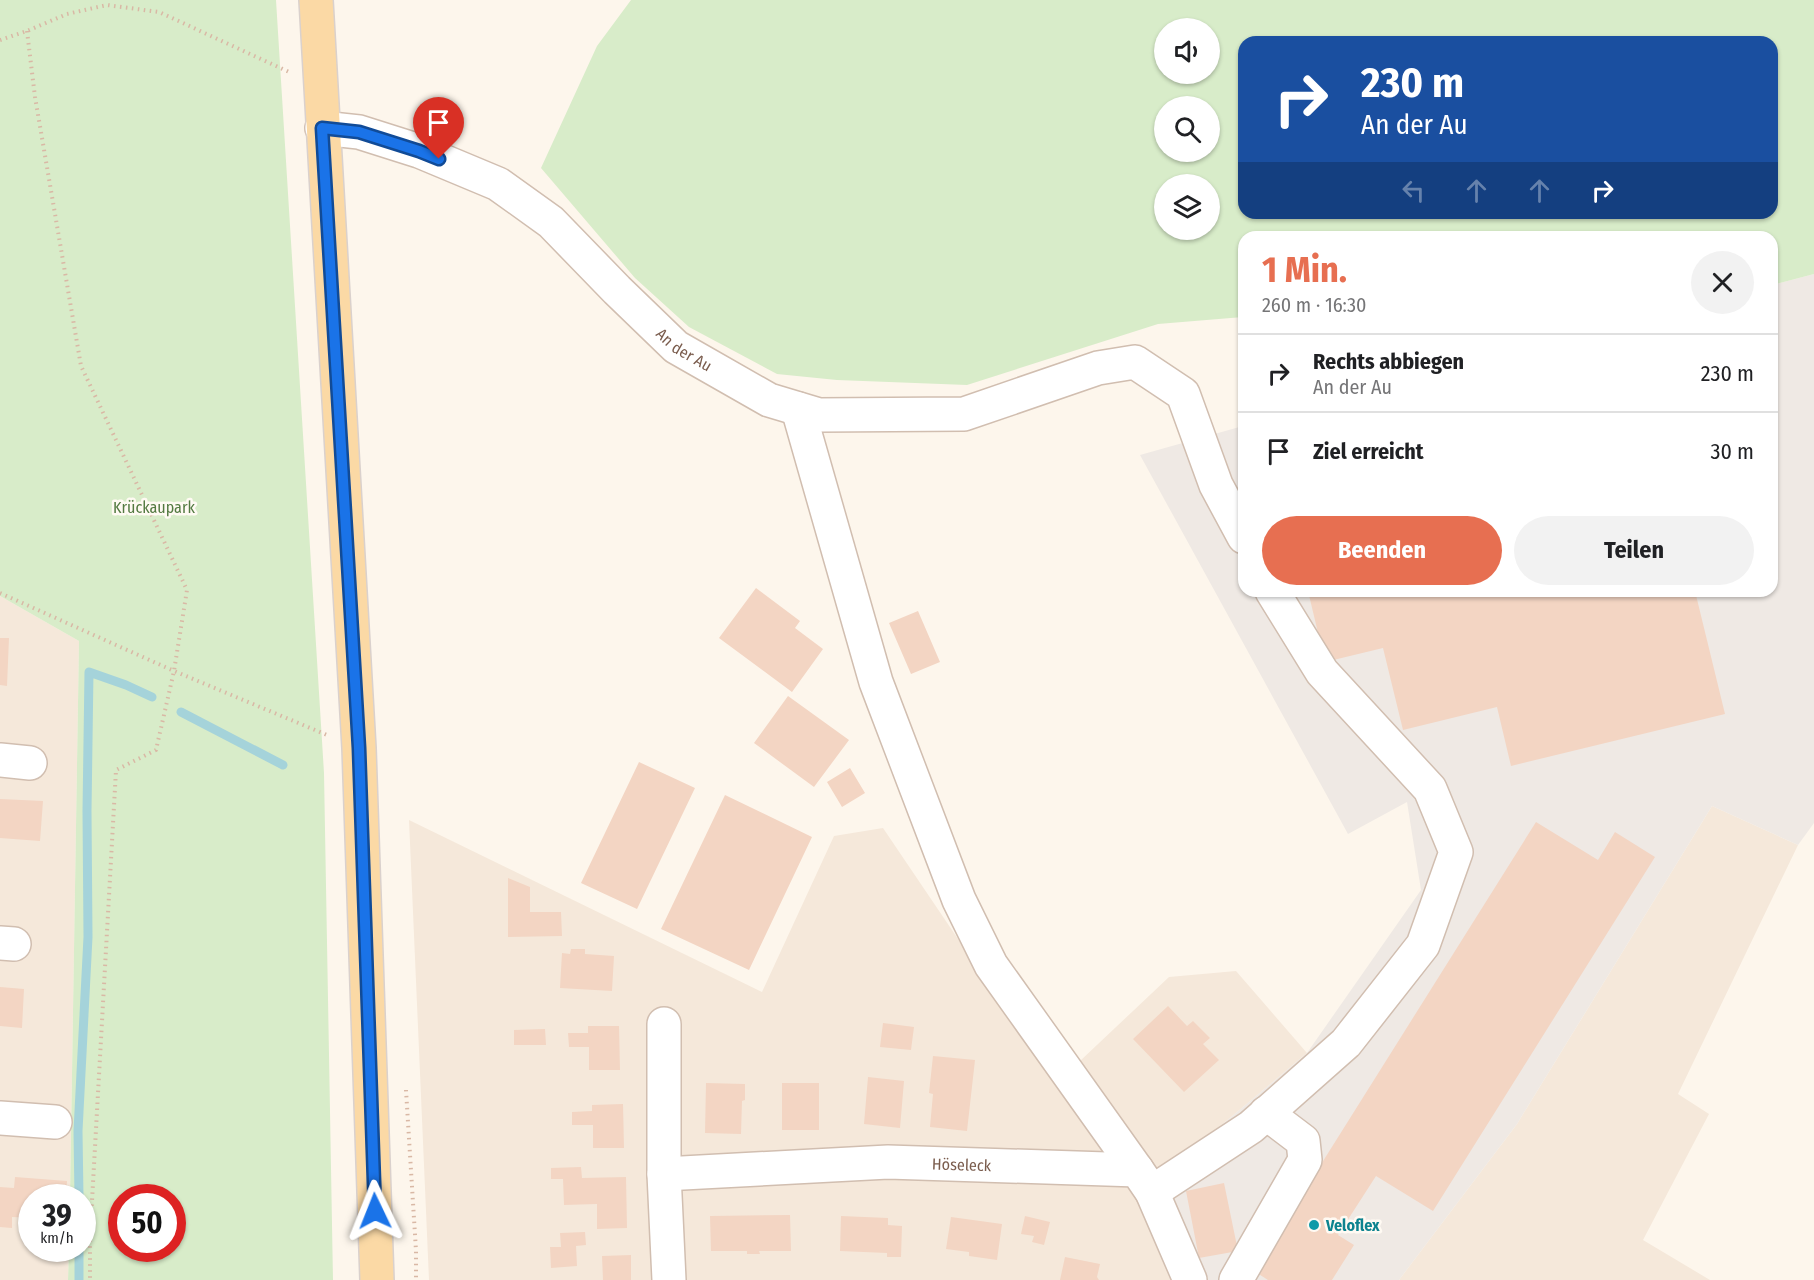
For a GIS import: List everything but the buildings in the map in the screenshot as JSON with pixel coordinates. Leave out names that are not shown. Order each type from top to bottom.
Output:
[{"type":"main road","points":[[316,0],[359,748],[377,1280]]},
{"type":"street","name":"An der Au","points":[[322,128],[359,132],[419,151],[498,184],[551,222],[676,347],[769,400],[798,409],[819,415],[964,414],[1098,368],[1135,362],[1183,394],[1216,485],[1238,526]]},
{"type":"street","points":[[798,409],[876,682],[959,900],[991,965],[1145,1181],[1190,1280]]},
{"type":"street","points":[[1145,1181],[1251,1127],[1346,1043],[1423,945],[1456,852],[1430,789],[1322,672],[1276,597]]},
{"type":"street","points":[[663,1023],[664,1174],[669,1280]]},
{"type":"street","points":[[1236,1280],[1305,1160],[1304,1141],[1266,1113]]},
{"type":"street","points":[[0,1118],[55,1122]]},
{"type":"street","name":"Höseleck","points":[[664,1174],[888,1162],[1145,1181]]},
{"type":"path","points":[[0,40],[27,32],[67,14],[107,5],[159,12],[321,87]]},
{"type":"path","points":[[27,32],[35,98],[81,366],[187,590],[174,671],[156,750],[116,770],[90,1237],[90,1280]]},
{"type":"path","points":[[0,593],[174,671],[359,748]]},
{"type":"shaded area","points":[[1814,274],[1814,823],[1798,845],[1712,806],[1517,1124],[1399,1280],[1201,1280],[1161,1176],[1307,1053],[1421,890],[1407,802],[1348,834],[1140,455],[1238,427],[1238,597],[1778,597],[1778,283]]},
{"type":"shaded area","points":[[0,596],[79,641],[70,1184],[18,1184],[18,1262],[69,1262],[68,1280],[0,1280]]},
{"type":"shaded area","points":[[1712,806],[1798,845],[1678,1094],[1709,1114],[1643,1240],[1710,1280],[1399,1280],[1517,1124]]},
{"type":"shaded area","points":[[409,820],[762,992],[834,836],[883,828],[981,973],[1062,1078],[1169,977],[1236,971],[1307,1053],[1161,1176],[1201,1280],[429,1280]]},
{"type":"green space","name":"Krückaupark","points":[[0,0],[276,0],[324,773],[333,1280],[68,1280],[69,1262],[96,1262],[96,1184],[70,1184],[79,641],[0,596]]},
{"type":"green space","points":[[631,0],[1814,0],[1814,274],[1778,283],[1778,231],[1238,231],[1238,317],[1158,324],[967,385],[837,380],[777,374],[689,327],[635,278],[541,168],[597,46]]},
{"type":"waterway","points":[[79,1184],[78,1131],[88,937],[89,672],[152,697]]},
{"type":"waterway","points":[[181,712],[283,765]]},
{"type":"waterway","points":[[79,1262],[79,1280]]},
{"type":"place","name":"Veloflex","points":[[1314,1225]]},
{"type":"route","points":[[375,1211],[359,748],[322,128],[359,132],[439,159]]}]
